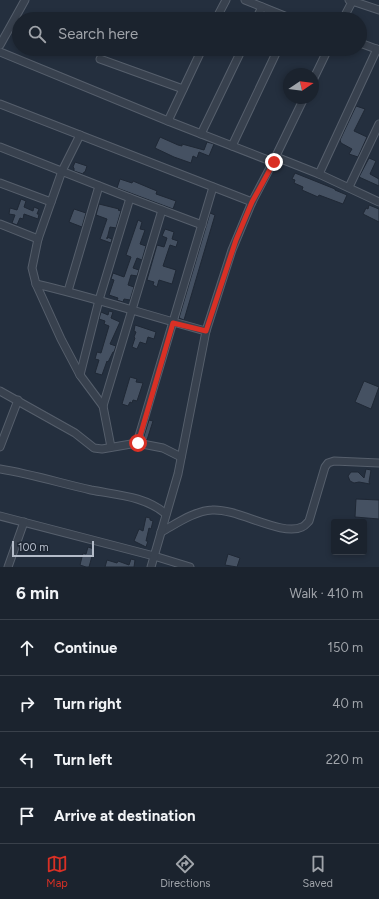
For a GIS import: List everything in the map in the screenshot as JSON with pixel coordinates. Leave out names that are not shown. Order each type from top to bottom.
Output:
[{"type":"street","points":[[18,12],[25,0]]},
{"type":"street","points":[[220,12],[226,0]]},
{"type":"street","points":[[245,0],[274,12]]},
{"type":"street","points":[[346,12],[351,0],[379,10]]},
{"type":"street","points":[[260,12],[262,7]]},
{"type":"street","points":[[0,45],[12,23]]},
{"type":"street","points":[[319,174],[378,49],[367,45]]},
{"type":"street","points":[[0,52],[232,146],[319,174],[379,202]]},
{"type":"street","points":[[168,121],[199,56]]},
{"type":"street","points":[[201,134],[239,56]]},
{"type":"street","points":[[232,146],[275,56]]},
{"type":"street","points":[[319,68],[325,56]]},
{"type":"street","points":[[100,59],[183,89]]},
{"type":"street","points":[[0,104],[252,202]]},
{"type":"street","points":[[152,567],[178,474],[206,331],[232,250],[252,202],[275,160],[301,104]]},
{"type":"street","points":[[349,187],[379,124]]},
{"type":"street","points":[[80,135],[62,171],[38,239],[32,268],[36,284],[80,376],[103,406],[111,448]]},
{"type":"street","points":[[0,147],[202,225]]},
{"type":"street","points":[[0,184],[51,202]]},
{"type":"street","points":[[68,291],[99,186]]},
{"type":"street","points":[[138,443],[213,187]]},
{"type":"street","points":[[80,376],[99,300],[130,198]]},
{"type":"street","points":[[103,406],[162,210]]},
{"type":"street","points":[[0,224],[38,239]]},
{"type":"street","points":[[36,284],[68,291],[173,323],[206,331]]},
{"type":"street","points":[[0,391],[75,433],[94,448],[111,448],[138,443],[163,448],[181,457]]},
{"type":"street","points":[[1,442],[18,400]]},
{"type":"street","points":[[161,532],[191,516],[203,511],[212,510],[234,513],[284,529],[303,527],[309,521],[325,467],[328,463],[334,461],[379,463]]},
{"type":"street","points":[[0,469],[44,477],[91,490],[133,498],[150,503],[158,507],[166,514]]},
{"type":"street","points":[[0,516],[154,556],[190,567]]},
{"type":"street","points":[[8,567],[24,522]]},
{"type":"building","points":[[356,106],[365,109],[354,131],[367,137],[358,157],[349,154],[352,149],[341,143],[340,140]]},
{"type":"building","points":[[160,137],[178,145],[182,146],[182,144],[204,150],[207,142],[214,144],[209,156],[199,152],[197,158],[193,156],[191,163],[155,148]]},
{"type":"building","points":[[369,158],[376,161],[370,174],[379,179],[379,186],[359,177]]},
{"type":"building","points":[[75,162],[87,166],[83,174],[74,171],[73,167]]},
{"type":"building","points":[[295,173],[347,195],[343,204],[319,195],[318,197],[302,190],[303,187],[294,183],[295,180],[292,179]]},
{"type":"building","points":[[120,179],[132,183],[133,181],[157,191],[156,194],[176,201],[173,209],[117,188]]},
{"type":"building","points":[[21,199],[26,201],[24,207],[33,211],[34,207],[39,209],[37,214],[39,214],[38,219],[24,214],[23,219],[20,218],[17,225],[12,223],[15,215],[9,214],[10,208],[17,210]]},
{"type":"building","points":[[99,204],[119,209],[118,210],[121,211],[116,228],[110,227],[107,237],[112,239],[111,243],[100,239],[107,219],[96,215]]},
{"type":"building","points":[[369,205],[379,209],[379,222],[363,214],[366,208],[368,209]]},
{"type":"building","points":[[74,209],[86,213],[82,227],[69,222]]},
{"type":"building","points":[[210,213],[215,215],[184,320],[179,318]]},
{"type":"building","points":[[138,220],[142,222],[140,229],[145,230],[140,244],[146,246],[142,260],[137,258],[133,268],[139,270],[137,276],[131,275],[128,285],[134,287],[130,300],[124,299],[123,302],[117,300],[118,298],[109,295],[114,280],[111,279],[113,273],[124,277],[131,257],[126,255]]},
{"type":"building","points":[[165,229],[174,232],[172,239],[178,241],[176,247],[170,245],[163,266],[176,270],[172,284],[159,280],[157,287],[153,285],[154,282],[147,280],[157,245],[164,247],[167,238],[162,236]]},
{"type":"building","points":[[109,311],[113,312],[111,318],[120,322],[110,344],[116,346],[114,352],[108,362],[107,361],[102,375],[95,373],[99,360],[95,359],[97,352],[101,353],[109,326],[104,324],[105,321],[99,319],[101,312],[108,315]]},
{"type":"building","points":[[135,325],[156,332],[154,339],[148,337],[146,344],[140,342],[137,349],[132,347],[136,332],[134,331]]},
{"type":"building","points":[[130,377],[137,379],[136,382],[143,383],[137,401],[133,400],[128,406],[122,404]]},
{"type":"building","points":[[364,381],[379,387],[371,409],[355,402]]},
{"type":"building","points":[[149,420],[153,421],[147,440],[143,439]]},
{"type":"building","points":[[366,469],[371,470],[370,484],[359,482],[354,483],[350,481],[348,476],[351,472],[358,472],[364,478]]},
{"type":"building","points":[[356,499],[379,500],[379,519],[355,517]]},
{"type":"building","points":[[146,517],[153,521],[151,529],[149,528],[146,547],[134,541],[139,529],[143,531]]},
{"type":"building","points":[[88,547],[94,549],[89,567],[86,567],[80,565],[83,553],[86,554]]},
{"type":"building","points":[[228,554],[240,558],[237,567],[225,565]]},
{"type":"building","points":[[131,559],[135,560],[134,567],[105,567],[107,560],[117,563],[118,561],[129,565]]},
{"type":"route","points":[[138,443],[173,323],[206,331],[236,240],[252,202],[274,162]]}]
